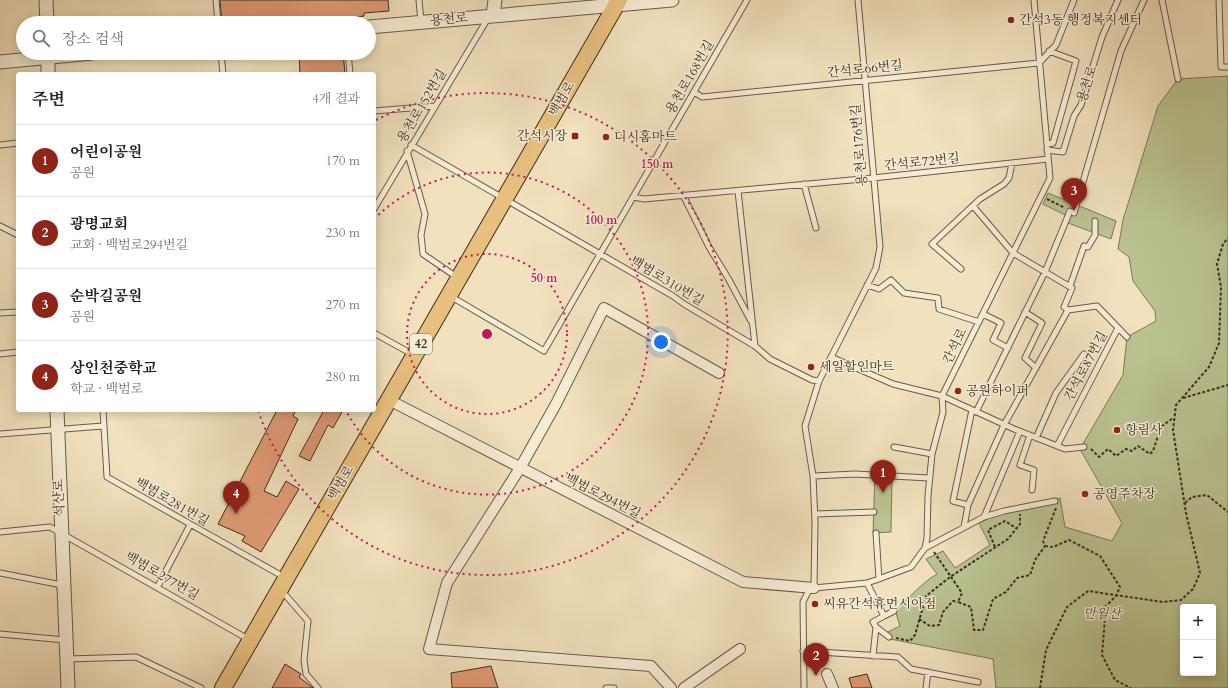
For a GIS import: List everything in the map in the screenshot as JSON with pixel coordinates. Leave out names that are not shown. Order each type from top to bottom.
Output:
[{"type":"main road","name":"백범로","points":[[224,688],[617,3]]},
{"type":"street","points":[[46,0],[47,16]]},
{"type":"street","name":"용천로","points":[[376,26],[420,22],[494,8],[672,0]]},
{"type":"street","points":[[0,62],[16,60]]},
{"type":"street","points":[[48,60],[48,72]]},
{"type":"street","points":[[671,688],[651,666],[429,649],[447,583],[520,468],[556,404],[604,308],[719,373]]},
{"type":"street","name":"백범로294번길","points":[[389,400],[743,582],[814,588]]},
{"type":"street","name":"석산로","points":[[56,412],[68,688]]},
{"type":"street","points":[[684,688],[740,650]]},
{"type":"street","points":[[827,674],[833,688]]},
{"type":"lane","points":[[216,0],[217,16]]},
{"type":"lane","points":[[418,0],[420,22]]},
{"type":"lane","name":"용천로168번길","points":[[449,296],[544,352],[747,0]]},
{"type":"lane","name":"용천로176번길","points":[[814,588],[814,476],[805,426],[819,382],[876,268],[880,247],[858,0]]},
{"type":"lane","name":"간석로","points":[[814,588],[867,583],[911,567],[925,548],[928,538],[929,478],[932,454],[943,412],[942,396],[1050,178],[1034,0]]},
{"type":"lane","points":[[1039,62],[1056,45],[1074,0]]},
{"type":"lane","name":"용천로","points":[[1047,147],[1063,152],[1074,116],[1081,105],[1102,37],[1118,0]]},
{"type":"lane","points":[[968,505],[953,501],[974,411],[1008,348],[1072,212],[1121,51],[1144,0]]},
{"type":"lane","points":[[1162,0],[1178,79]]},
{"type":"lane","points":[[1219,0],[1221,67],[1228,67]]},
{"type":"lane","name":"용천로152번길","points":[[376,205],[407,151],[494,8]]},
{"type":"lane","points":[[1047,147],[1054,143],[1076,61],[1049,52]]},
{"type":"lane","points":[[222,60],[223,72]]},
{"type":"lane","points":[[349,60],[350,72]]},
{"type":"lane","name":"간석로66번길","points":[[694,92],[702,97],[1039,62]]},
{"type":"lane","points":[[376,111],[434,106]]},
{"type":"lane","points":[[0,145],[16,143]]},
{"type":"lane","points":[[411,145],[505,198]]},
{"type":"lane","points":[[407,151],[425,214],[421,234],[423,254],[459,278]]},
{"type":"lane","name":"간석로72번길","points":[[633,197],[644,199],[738,191],[1048,159]]},
{"type":"lane","points":[[961,269],[932,244],[980,199],[1004,184],[1009,178],[1012,163]]},
{"type":"lane","points":[[804,184],[816,228]]},
{"type":"lane","points":[[738,191],[755,346]]},
{"type":"lane","points":[[683,196],[709,247],[753,324]]},
{"type":"lane","name":"백범로310번길","points":[[505,198],[673,296],[755,346],[770,359],[819,382]]},
{"type":"lane","points":[[973,206],[1013,253],[1071,287]]},
{"type":"lane","points":[[964,527],[968,505],[1004,425],[1068,310],[1064,307],[1084,246],[1088,247],[1095,235],[1095,220]]},
{"type":"lane","points":[[0,226],[16,233]]},
{"type":"lane","points":[[867,286],[879,289],[891,280],[904,293],[938,298],[939,309],[979,322]]},
{"type":"lane","name":"간석로87번길","points":[[1056,446],[1118,328],[1097,306],[1068,310]]},
{"type":"lane","points":[[0,313],[16,312]]},
{"type":"lane","points":[[1025,312],[1042,323],[1024,358],[1036,368]]},
{"type":"lane","points":[[983,314],[1001,323],[993,340],[1008,348]]},
{"type":"lane","points":[[1118,328],[1127,337]]},
{"type":"lane","points":[[376,334],[414,356]]},
{"type":"lane","points":[[0,354],[16,352]]},
{"type":"lane","name":"간석로87번길","points":[[1036,438],[1056,393],[1084,354]]},
{"type":"lane","points":[[831,357],[893,384],[942,396],[1004,425],[1056,446],[1065,449],[1084,447]]},
{"type":"lane","name":"백범로281번길","points":[[103,412],[107,477],[190,525],[283,584],[308,621],[304,660],[306,674],[318,688]]},
{"type":"lane","points":[[0,434],[103,426]]},
{"type":"lane","points":[[984,517],[1020,431]]},
{"type":"lane","points":[[1030,435],[1020,465],[1034,470],[1032,490]]},
{"type":"lane","points":[[894,447],[932,454]]},
{"type":"lane","points":[[814,476],[855,474],[929,478]]},
{"type":"lane","points":[[925,548],[984,517],[1055,501]]},
{"type":"lane","points":[[815,514],[874,512]]},
{"type":"lane","points":[[158,586],[190,525]]},
{"type":"lane","name":"백범로277번길","points":[[0,532],[50,527],[158,586],[251,640]]},
{"type":"lane","points":[[876,533],[878,579]]},
{"type":"lane","points":[[0,573],[63,586]]},
{"type":"lane","points":[[867,583],[884,616]]},
{"type":"lane","points":[[804,688],[803,602],[808,592],[814,588]]},
{"type":"lane","points":[[889,637],[876,627],[873,622],[894,611]]},
{"type":"lane","points":[[873,656],[876,627]]},
{"type":"lane","points":[[0,634],[66,640]]},
{"type":"lane","points":[[803,651],[898,657],[911,669],[978,682]]},
{"type":"lane","points":[[67,659],[136,657],[201,688]]},
{"type":"lane","points":[[926,688],[928,672]]},
{"type":"lane","points":[[606,688],[614,688]]},
{"type":"path","points":[[1040,688],[1046,650],[1067,607],[1088,591],[1163,602],[1181,600],[1193,589],[1200,573],[1184,503],[1173,430],[1173,417],[1176,405],[1209,367],[1219,343],[1221,286],[1217,264],[1223,245],[1228,238]]},
{"type":"path","points":[[1223,245],[1228,245]]},
{"type":"path","points":[[1182,399],[1228,385]]},
{"type":"path","points":[[1084,447],[1089,448],[1099,457],[1108,449],[1116,456],[1126,449],[1132,451],[1138,446],[1150,454],[1153,451],[1161,427],[1173,417]]},
{"type":"path","points":[[1184,503],[1192,497],[1207,495],[1228,512]]},
{"type":"path","points":[[919,619],[930,626],[939,625],[943,612],[953,601],[971,606],[974,630],[983,630],[993,599],[1006,592],[1017,578],[1030,575],[1035,560],[1045,546],[1043,542],[1057,510],[1055,501]]},
{"type":"path","points":[[889,637],[910,640],[915,635],[926,596],[950,577],[1008,539],[1020,524],[1019,508]]},
{"type":"path","points":[[995,547],[988,530],[1005,521],[1016,529]]},
{"type":"path","points":[[1045,546],[1052,547],[1069,540],[1100,556],[1120,587],[1116,596],[1106,606],[1102,656],[1115,680],[1131,688]]},
{"type":"path","points":[[931,545],[950,577],[962,593],[958,602]]},
{"type":"green space","name":"만월산","points":[[1228,76],[1228,688],[996,688],[993,659],[890,639],[886,633],[900,626],[895,610],[937,574],[926,559],[943,551],[955,568],[990,545],[979,523],[1004,511],[1060,498],[1065,527],[1112,541],[1122,523],[1080,449],[1123,375],[1127,337],[1156,321],[1155,311],[1133,281],[1129,257],[1118,249],[1123,220],[1158,106],[1178,79]]},
{"type":"green space","points":[[1048,193],[1116,221],[1111,239],[1068,223],[1069,217],[1043,204]]},
{"type":"green space","points":[[875,475],[892,475],[891,532],[873,533]]},
{"type":"building","points":[[220,0],[388,0],[389,11],[364,13],[364,16],[221,16]]},
{"type":"building","points":[[299,60],[344,60],[345,72],[300,72]]},
{"type":"building","points":[[276,412],[295,412],[293,416],[298,419],[264,491],[277,497],[286,481],[299,489],[261,552],[242,541],[245,536],[218,524]]},
{"type":"building","points":[[323,412],[342,412],[333,428],[328,425],[310,461],[299,456]]},
{"type":"building","points":[[285,664],[301,674],[299,677],[313,688],[272,688]]},
{"type":"building","points":[[491,666],[498,688],[452,688],[451,673]]},
{"type":"building","points":[[867,674],[872,688],[852,688],[849,678]]},
{"type":"place","name":"간석3동 행정복지센터","points":[[1011,20]]},
{"type":"place","name":"간석시장","points":[[575,136]]},
{"type":"place","name":"디시홈마트","points":[[606,137]]},
{"type":"place","name":"순박길공원","points":[[1074,211]]},
{"type":"place","name":"세일할인마트","points":[[811,367]]},
{"type":"place","name":"공원하이퍼","points":[[958,391]]},
{"type":"place","name":"향림사","points":[[1117,430]]},
{"type":"place","name":"어린이공원","points":[[883,493]]},
{"type":"place","name":"공영주차장","points":[[1085,494]]},
{"type":"place","name":"상인천중학교","points":[[236,514]]},
{"type":"place","name":"씨유간석휴먼시아점","points":[[815,604]]},
{"type":"place","name":"광명교회","points":[[816,676]]}]
